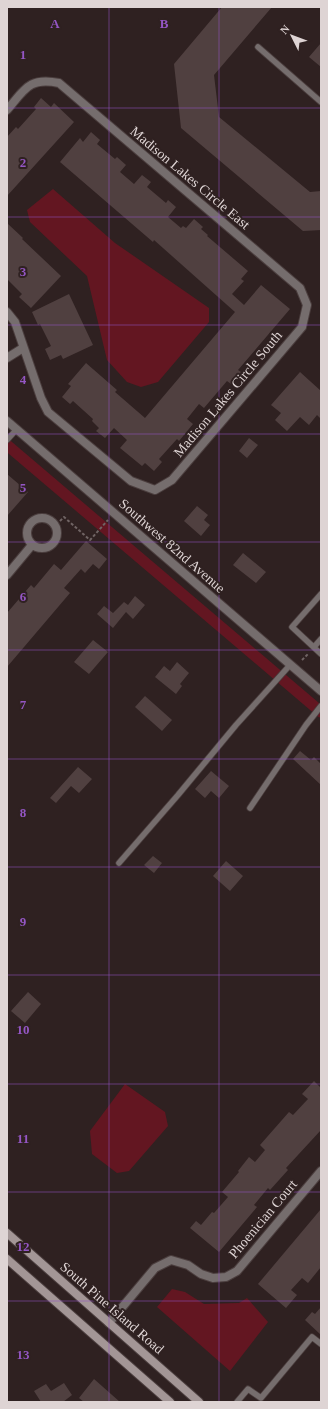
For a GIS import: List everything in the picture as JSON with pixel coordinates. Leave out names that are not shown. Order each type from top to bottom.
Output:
[{"type":"main road","name":"South Pine Island Road","points":[[7,1233],[199,1402]]},
{"type":"main road","points":[[7,1259],[170,1402]]},
{"type":"street","name":"Madison Lakes Circle East","points":[[7,110],[29,84],[46,81],[59,83],[300,288],[308,306]]},
{"type":"street","name":"Madison Lakes Circle South","points":[[23,348],[41,398],[48,412],[131,481],[155,490],[172,480],[302,327],[308,306]]},
{"type":"street","points":[[7,312],[14,322],[23,348],[7,358]]},
{"type":"street","name":"Southwest 82nd Avenue","points":[[7,420],[321,691]]},
{"type":"street","points":[[7,574],[32,545]]},
{"type":"street","name":"Phoenician Court","points":[[109,1323],[155,1268],[171,1260],[188,1265],[201,1274],[213,1278],[226,1277],[237,1271],[321,1171]]},
{"type":"lane","points":[[258,47],[321,102]]},
{"type":"lane","points":[[8,439],[17,429]]},
{"type":"lane","points":[[321,594],[292,627],[321,654]]},
{"type":"lane","points":[[314,647],[321,639]]},
{"type":"lane","points":[[119,863],[236,725],[290,665]]},
{"type":"lane","points":[[250,808],[309,720],[321,706]]},
{"type":"lane","points":[[237,1402],[248,1389],[261,1400],[312,1337],[321,1344]]},
{"type":"path","points":[[60,521],[64,517],[90,540],[108,519]]},
{"type":"shaded area","points":[[53,189],[115,243],[209,308],[209,322],[158,382],[141,387],[127,382],[107,360],[87,276],[30,222],[27,210]]},
{"type":"shaded area","points":[[125,1084],[165,1112],[168,1126],[129,1171],[117,1173],[92,1154],[90,1131]]},
{"type":"shaded area","points":[[172,1289],[185,1292],[204,1304],[239,1303],[247,1298],[268,1322],[230,1371],[157,1307]]},
{"type":"building","points":[[222,7],[272,7],[214,75],[219,117],[310,192],[321,191],[321,230],[303,231],[181,128],[174,64]]},
{"type":"building","points":[[321,43],[321,67],[309,57]]},
{"type":"building","points":[[41,98],[51,107],[54,103],[74,122],[7,196],[7,137],[16,127],[18,129],[36,109],[34,107]]},
{"type":"building","points":[[91,132],[100,140],[97,144],[115,159],[117,157],[126,165],[120,172],[134,184],[142,175],[151,182],[147,187],[166,203],[168,200],[176,207],[168,217],[181,228],[183,226],[186,228],[194,219],[203,227],[201,229],[208,235],[207,236],[248,271],[241,279],[244,281],[232,294],[244,305],[261,285],[290,309],[238,370],[241,372],[231,384],[227,381],[204,408],[199,404],[187,419],[193,424],[179,441],[177,439],[159,459],[162,462],[154,471],[145,463],[142,466],[120,448],[127,440],[114,428],[105,438],[96,431],[99,428],[92,421],[93,419],[73,401],[70,404],[62,397],[71,386],[68,384],[86,363],[117,390],[115,392],[145,418],[235,312],[154,240],[153,242],[60,162],[80,138],[83,142]]},
{"type":"building","points":[[7,223],[61,276],[31,308],[19,297],[22,294],[7,279]]},
{"type":"building","points":[[69,294],[93,345],[63,359],[61,355],[50,360],[45,349],[51,346],[32,312]]},
{"type":"building","points":[[300,372],[321,391],[321,419],[317,415],[309,425],[300,417],[287,431],[275,420],[281,413],[271,405]]},
{"type":"building","points":[[249,438],[258,445],[247,458],[239,451]]},
{"type":"building","points":[[7,474],[28,492],[7,516]]},
{"type":"building","points":[[197,506],[208,515],[204,520],[210,525],[201,536],[184,521]]},
{"type":"building","points":[[86,541],[107,559],[99,569],[93,564],[85,573],[81,569],[64,588],[70,593],[7,667],[7,613],[31,585],[34,588],[54,564],[61,570]]},
{"type":"building","points":[[243,553],[266,572],[256,583],[233,565]]},
{"type":"building","points":[[135,596],[145,605],[133,619],[126,612],[113,628],[97,614],[104,606],[113,613],[124,602],[128,605]]},
{"type":"building","points":[[93,640],[108,652],[89,674],[74,662]]},
{"type":"building","points":[[177,662],[189,673],[180,684],[182,686],[176,694],[155,677],[164,666],[170,671]]},
{"type":"building","points":[[145,696],[172,720],[162,731],[135,707]]},
{"type":"building","points":[[300,751],[311,760],[314,757],[321,764],[321,785],[293,759]]},
{"type":"building","points":[[78,767],[92,779],[79,793],[71,786],[56,803],[50,798]]},
{"type":"building","points":[[211,771],[229,786],[219,798],[211,791],[205,798],[195,789]]},
{"type":"building","points":[[153,856],[162,863],[154,873],[144,865]]},
{"type":"building","points":[[226,861],[243,876],[230,891],[213,876]]},
{"type":"building","points":[[28,992],[41,1004],[25,1023],[11,1011]]},
{"type":"building","points":[[314,1081],[321,1088],[321,1130],[286,1168],[288,1170],[270,1190],[268,1188],[254,1205],[257,1207],[219,1252],[190,1228],[196,1221],[201,1225],[228,1197],[222,1192],[239,1172],[238,1171],[249,1157],[255,1162],[265,1150],[260,1145],[289,1112],[293,1115],[308,1099],[302,1094]]},
{"type":"building","points":[[321,1209],[321,1267],[308,1283],[302,1278],[291,1290],[297,1295],[286,1308],[258,1284]]},
{"type":"building","points":[[321,1307],[321,1335],[305,1320],[312,1312],[315,1314]]},
{"type":"building","points":[[94,1379],[120,1402],[84,1402],[79,1398]]},
{"type":"building","points":[[64,1383],[72,1395],[63,1402],[41,1402],[34,1391],[46,1384],[51,1391]]},
{"type":"waterway","points":[[7,445],[321,712]]}]
